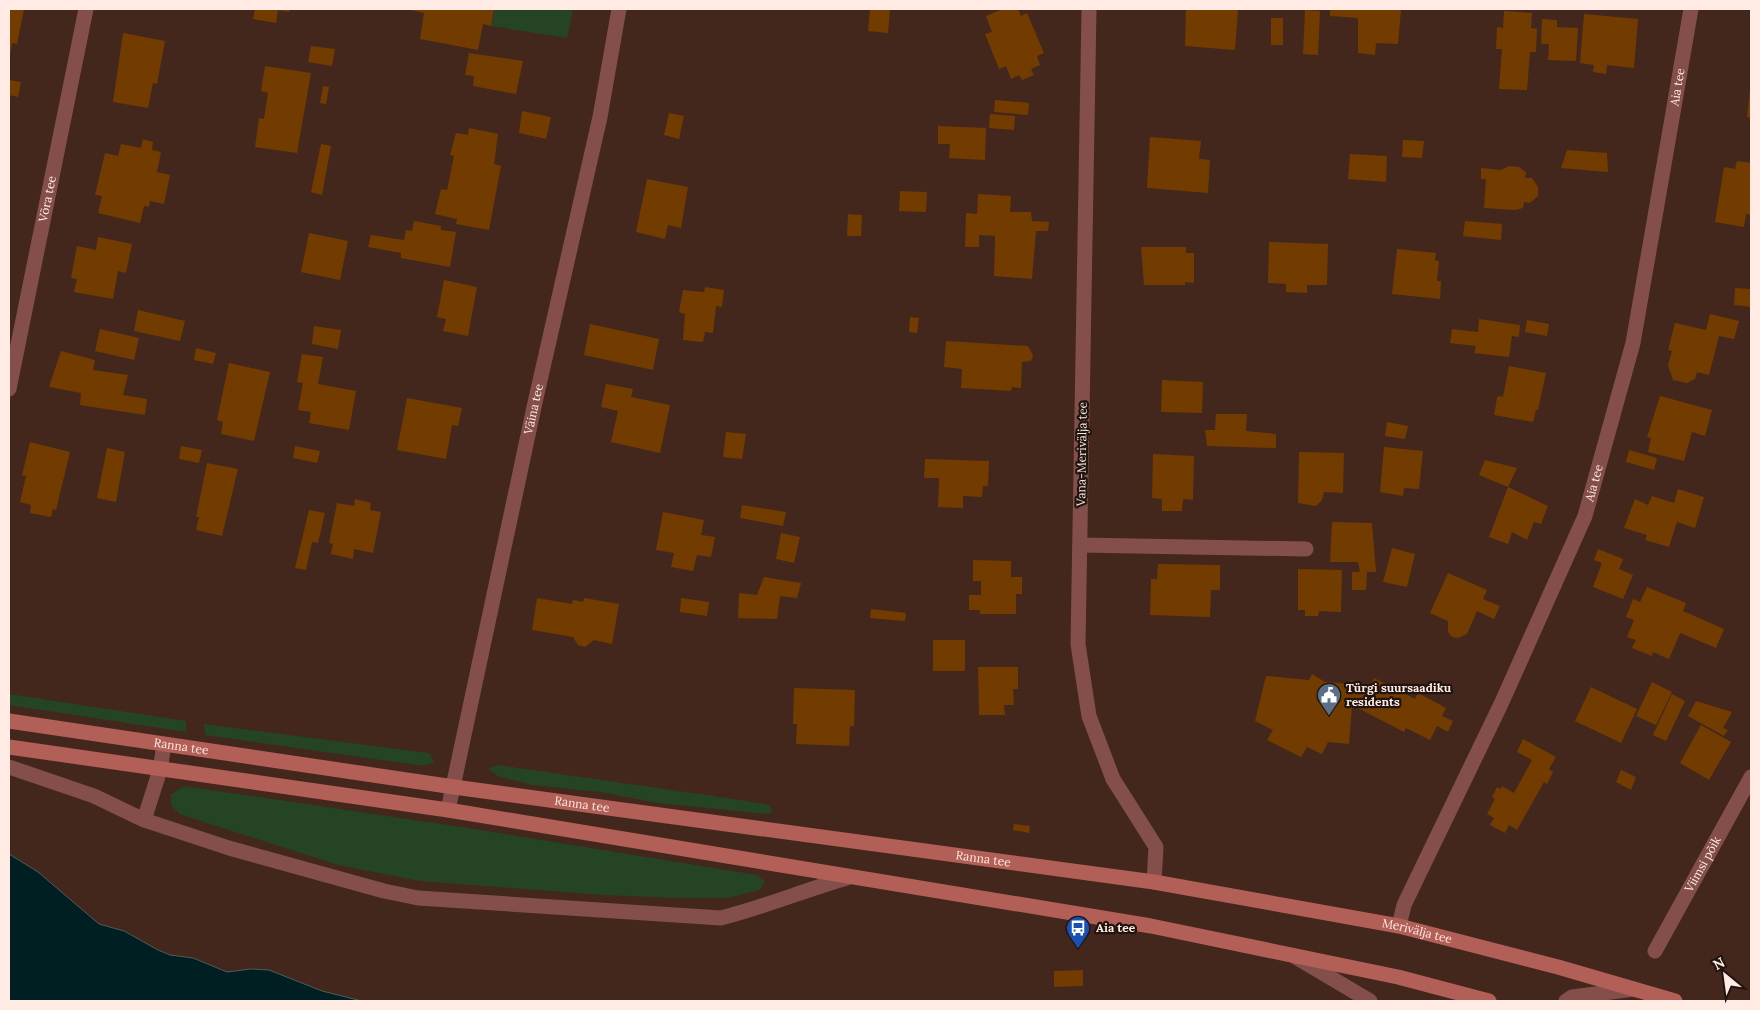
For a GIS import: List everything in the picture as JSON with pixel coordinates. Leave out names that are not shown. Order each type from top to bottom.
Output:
[{"type":"main road","name":"Ranna tee","points":[[9,721],[164,746],[454,787],[1154,882]]},
{"type":"main road","name":"Ranna tee","points":[[9,747],[448,810],[847,878],[1151,926],[1291,954]]},
{"type":"main road","name":"Merivälja tee","points":[[1154,882],[1398,926],[1675,1001]]},
{"type":"main road","points":[[1291,954],[1489,1001]]},
{"type":"street","name":"Võra tee","points":[[9,389],[86,9]]},
{"type":"street","name":"Väina tee","points":[[448,810],[530,426],[600,117],[619,9]]},
{"type":"street","name":"Vana-Merivälja tee","points":[[1090,9],[1078,644],[1089,716],[1113,779],[1156,846],[1154,882]]},
{"type":"street","name":"Aia tee","points":[[1398,926],[1404,905],[1501,704],[1585,516],[1633,343],[1691,9]]},
{"type":"street","points":[[1080,545],[1306,549]]},
{"type":"street","points":[[144,820],[160,770],[164,746]]},
{"type":"street","points":[[9,767],[94,796],[144,820],[228,848],[344,882],[418,898],[721,918],[758,908],[790,895],[847,878]]},
{"type":"street","name":"Viimsi põik","points":[[1655,951],[1751,777]]},
{"type":"street","points":[[1291,954],[1370,1001]]},
{"type":"street","points":[[1566,1001],[1572,997],[1636,989]]},
{"type":"green space","points":[[495,9],[573,9],[567,38],[491,26]]},
{"type":"green space","points":[[9,694],[186,721],[186,732],[9,705]]},
{"type":"green space","points":[[204,724],[429,753],[434,762],[424,766],[205,735]]},
{"type":"green space","points":[[497,765],[770,805],[772,812],[767,814],[658,803],[600,792],[532,785],[498,776],[488,769]]},
{"type":"green space","points":[[184,786],[468,828],[757,875],[765,882],[760,890],[727,898],[679,898],[603,895],[420,881],[338,865],[179,814],[171,805],[171,794]]},
{"type":"water","points":[[9,854],[38,872],[99,924],[124,931],[170,955],[193,958],[227,972],[251,969],[269,970],[322,991],[362,1001],[9,1001]]},
{"type":"building","points":[[9,9],[24,9],[17,44],[12,43],[10,55]]},
{"type":"building","points":[[255,9],[290,9],[289,12],[278,10],[276,23],[253,19]]},
{"type":"building","points":[[406,9],[494,9],[491,26],[483,24],[478,50],[420,39],[424,13]]},
{"type":"building","points":[[870,9],[890,9],[888,33],[868,31]]},
{"type":"building","points":[[1003,9],[1018,9],[1021,16],[1027,13],[1044,53],[1037,56],[1040,65],[1031,69],[1034,75],[1022,80],[1019,75],[1011,79],[1006,66],[999,69],[985,34],[992,32],[986,16]]},
{"type":"building","points":[[1186,9],[1238,10],[1235,50],[1185,46]]},
{"type":"building","points":[[1330,9],[1401,10],[1398,44],[1376,43],[1375,55],[1358,53],[1358,18],[1330,16]]},
{"type":"building","points":[[1305,10],[1320,11],[1318,55],[1303,54]]},
{"type":"building","points":[[1504,11],[1532,13],[1531,28],[1537,29],[1536,52],[1530,52],[1527,90],[1499,89],[1502,49],[1496,49],[1497,27],[1503,28]]},
{"type":"building","points":[[1584,14],[1638,19],[1634,68],[1607,65],[1606,74],[1593,72],[1594,65],[1580,63]]},
{"type":"building","points":[[1271,18],[1283,18],[1283,45],[1271,45]]},
{"type":"building","points":[[1542,19],[1557,20],[1557,27],[1578,28],[1576,61],[1548,60],[1549,44],[1541,44]]},
{"type":"building","points":[[123,33],[165,41],[157,84],[153,83],[148,108],[113,102]]},
{"type":"building","points":[[311,46],[335,49],[332,66],[308,62]]},
{"type":"building","points":[[469,53],[523,61],[516,94],[473,86],[474,76],[465,75]]},
{"type":"building","points":[[265,66],[311,73],[297,153],[255,147],[259,118],[264,119],[268,93],[261,91]]},
{"type":"building","points":[[9,80],[21,82],[18,97],[9,95]]},
{"type":"building","points":[[323,86],[329,87],[326,104],[320,103]]},
{"type":"building","points":[[1751,90],[1751,118],[1747,117]]},
{"type":"building","points":[[995,100],[1029,103],[1028,115],[994,112]]},
{"type":"building","points":[[522,111],[551,117],[546,139],[519,133]]},
{"type":"building","points":[[669,113],[684,116],[679,139],[664,135]]},
{"type":"building","points":[[990,114],[1015,116],[1014,130],[989,128]]},
{"type":"building","points":[[938,126],[986,128],[985,160],[949,158],[950,144],[938,144]]},
{"type":"building","points":[[469,128],[498,134],[494,164],[501,166],[489,230],[456,224],[457,219],[435,214],[441,189],[447,190],[454,156],[450,155],[456,133],[468,135]]},
{"type":"building","points":[[1150,137],[1201,141],[1199,159],[1210,160],[1208,193],[1147,188]]},
{"type":"building","points":[[143,139],[153,142],[152,150],[161,152],[157,172],[170,175],[164,204],[150,201],[149,207],[144,206],[140,223],[98,213],[102,196],[95,195],[105,153],[118,156],[121,144],[141,148]]},
{"type":"building","points":[[1403,140],[1424,141],[1422,158],[1402,157]]},
{"type":"building","points":[[321,144],[331,146],[322,195],[311,192]]},
{"type":"building","points":[[1567,150],[1607,153],[1608,172],[1561,168]]},
{"type":"building","points":[[1350,154],[1387,156],[1386,182],[1348,179]]},
{"type":"building","points":[[1737,161],[1751,163],[1751,215],[1746,214],[1744,227],[1715,222],[1724,167],[1735,169]]},
{"type":"building","points":[[1509,166],[1519,167],[1526,172],[1525,178],[1532,178],[1538,187],[1538,196],[1530,203],[1524,202],[1523,208],[1515,210],[1484,208],[1486,179],[1481,179],[1481,168],[1501,170]]},
{"type":"building","points":[[647,179],[688,187],[681,228],[668,225],[665,239],[636,232]]},
{"type":"building","points":[[900,191],[927,192],[926,212],[899,211]]},
{"type":"building","points":[[978,194],[1011,196],[1010,212],[1031,212],[1032,221],[1049,222],[1048,231],[1036,231],[1032,279],[994,276],[995,236],[979,235],[979,247],[965,247],[966,213],[977,214]]},
{"type":"building","points":[[848,214],[862,215],[861,236],[847,236]]},
{"type":"building","points":[[414,221],[441,226],[441,230],[456,232],[450,267],[401,258],[401,253],[368,247],[371,235],[404,240],[406,230],[412,231]]},
{"type":"building","points":[[1465,221],[1502,224],[1501,240],[1463,236]]},
{"type":"building","points":[[309,233],[348,241],[340,280],[301,272]]},
{"type":"building","points":[[98,237],[132,244],[126,273],[118,271],[113,299],[74,292],[77,279],[71,278],[77,246],[96,250]]},
{"type":"building","points":[[1269,242],[1328,244],[1327,285],[1307,285],[1307,293],[1286,292],[1286,284],[1268,283]]},
{"type":"building","points":[[1141,247],[1186,247],[1186,253],[1194,253],[1194,283],[1185,282],[1185,285],[1144,285]]},
{"type":"building","points":[[1397,249],[1436,253],[1435,260],[1439,261],[1437,281],[1441,281],[1440,299],[1392,294]]},
{"type":"building","points":[[444,280],[477,287],[468,336],[443,331],[446,319],[437,317]]},
{"type":"building","points":[[705,287],[724,290],[722,307],[716,306],[713,333],[705,332],[703,342],[683,340],[685,314],[679,312],[683,290],[704,292]]},
{"type":"building","points":[[1735,288],[1751,289],[1751,307],[1734,305]]},
{"type":"building","points":[[138,310],[185,321],[180,341],[134,331]]},
{"type":"building","points":[[1710,314],[1739,321],[1734,339],[1719,336],[1709,375],[1697,372],[1695,379],[1687,383],[1673,380],[1668,365],[1672,351],[1668,350],[1675,323],[1706,330]]},
{"type":"building","points":[[910,317],[919,318],[917,333],[909,332]]},
{"type":"building","points":[[1479,319],[1520,325],[1519,337],[1512,336],[1509,357],[1474,353],[1476,346],[1450,343],[1452,329],[1478,332]]},
{"type":"building","points":[[1527,320],[1549,324],[1547,336],[1525,332]]},
{"type":"building","points":[[590,324],[659,339],[653,370],[584,355]]},
{"type":"building","points":[[314,326],[341,330],[338,349],[312,344]]},
{"type":"building","points":[[100,329],[139,338],[134,360],[95,351]]},
{"type":"building","points":[[946,341],[1028,346],[1033,355],[1031,361],[1022,362],[1021,388],[1012,387],[1011,391],[961,388],[962,369],[944,367]]},
{"type":"building","points":[[196,348],[216,353],[213,364],[194,360]]},
{"type":"building","points":[[61,351],[95,360],[93,370],[128,375],[123,395],[147,399],[145,415],[80,405],[81,393],[49,387]]},
{"type":"building","points":[[302,354],[323,357],[318,384],[356,391],[349,430],[309,423],[311,412],[298,410],[303,383],[297,382]]},
{"type":"building","points":[[229,363],[270,372],[254,441],[221,434],[223,422],[217,420]]},
{"type":"building","points":[[1509,366],[1546,373],[1538,410],[1536,410],[1533,422],[1494,415],[1497,398],[1499,396],[1503,397]]},
{"type":"building","points":[[1162,380],[1203,382],[1202,413],[1161,412]]},
{"type":"building","points":[[606,384],[633,389],[631,397],[670,405],[660,453],[611,442],[618,411],[601,407]]},
{"type":"building","points":[[1660,396],[1712,410],[1705,436],[1692,432],[1684,461],[1648,452],[1651,438],[1647,437]]},
{"type":"building","points":[[407,398],[462,408],[458,426],[452,425],[446,459],[397,450]]},
{"type":"building","points":[[1216,414],[1247,414],[1246,431],[1276,434],[1276,448],[1207,446],[1205,430],[1215,430]]},
{"type":"building","points":[[1387,422],[1408,426],[1405,439],[1385,436]]},
{"type":"building","points":[[726,432],[746,434],[742,459],[723,457]]},
{"type":"building","points":[[30,442],[70,452],[56,510],[53,509],[51,517],[30,513],[31,505],[20,502],[26,476],[22,475]]},
{"type":"building","points":[[181,446],[202,450],[199,463],[179,459]]},
{"type":"building","points":[[295,446],[320,451],[317,463],[293,458]]},
{"type":"building","points":[[1384,447],[1423,451],[1419,489],[1404,488],[1403,496],[1380,492]]},
{"type":"building","points":[[107,448],[125,452],[116,502],[97,498]]},
{"type":"building","points":[[1629,450],[1657,458],[1654,470],[1626,462]]},
{"type":"building","points":[[1299,452],[1344,453],[1343,493],[1324,492],[1322,500],[1316,506],[1298,503]]},
{"type":"building","points":[[1153,454],[1194,456],[1193,500],[1183,499],[1182,511],[1162,511],[1162,499],[1152,498]]},
{"type":"building","points":[[925,459],[989,461],[988,486],[983,486],[982,497],[963,496],[963,508],[938,507],[939,478],[924,478]]},
{"type":"building","points":[[1485,460],[1517,468],[1508,487],[1479,475]]},
{"type":"building","points":[[207,463],[238,469],[222,536],[196,530],[199,517],[196,517]]},
{"type":"building","points":[[1508,487],[1548,506],[1541,524],[1534,522],[1527,540],[1512,532],[1508,544],[1489,537]]},
{"type":"building","points":[[1678,489],[1704,497],[1695,528],[1677,522],[1669,547],[1645,540],[1647,535],[1624,528],[1635,499],[1648,505],[1652,496],[1674,503]]},
{"type":"building","points":[[355,499],[371,503],[370,510],[381,512],[373,553],[354,549],[353,559],[331,554],[333,544],[329,543],[337,503],[354,506]]},
{"type":"building","points":[[742,505],[786,512],[783,526],[740,518]]},
{"type":"building","points":[[309,510],[325,513],[318,543],[312,542],[306,570],[295,568]]},
{"type":"building","points":[[663,512],[704,520],[701,535],[715,537],[711,557],[697,555],[693,571],[671,567],[674,553],[656,550]]},
{"type":"building","points":[[1332,522],[1372,523],[1376,572],[1367,572],[1366,590],[1352,590],[1352,572],[1360,572],[1358,562],[1330,562]]},
{"type":"building","points":[[781,533],[800,537],[794,563],[776,559]]},
{"type":"building","points":[[1392,548],[1415,554],[1407,587],[1383,582]]},
{"type":"building","points":[[1598,549],[1623,559],[1619,569],[1633,575],[1623,599],[1593,587],[1602,563],[1594,560]]},
{"type":"building","points":[[973,560],[1011,561],[1011,577],[1022,577],[1022,594],[1016,594],[1016,614],[980,614],[980,610],[969,610],[969,595],[981,595],[981,581],[973,581]]},
{"type":"building","points":[[1158,564],[1220,565],[1220,590],[1211,590],[1210,617],[1150,615],[1151,579],[1157,579]]},
{"type":"building","points":[[1298,569],[1342,570],[1341,612],[1319,611],[1318,616],[1305,616],[1305,610],[1298,610]]},
{"type":"building","points":[[1448,573],[1487,590],[1483,599],[1500,606],[1494,619],[1477,611],[1467,634],[1458,638],[1452,637],[1448,632],[1448,621],[1430,613]]},
{"type":"building","points":[[764,577],[801,583],[797,598],[780,596],[777,619],[738,618],[739,593],[757,595]]},
{"type":"building","points":[[1647,587],[1686,603],[1683,611],[1724,629],[1716,648],[1680,633],[1669,659],[1653,652],[1652,656],[1632,648],[1636,640],[1627,637],[1634,620],[1626,617],[1633,599],[1640,602]]},
{"type":"building","points":[[537,598],[572,604],[573,600],[583,602],[584,598],[619,604],[612,644],[594,640],[585,647],[578,645],[573,637],[532,630]]},
{"type":"building","points":[[681,598],[709,602],[707,616],[680,612]]},
{"type":"building","points":[[871,609],[906,613],[905,621],[870,618]]},
{"type":"building","points":[[933,640],[965,640],[965,671],[933,671]]},
{"type":"building","points":[[978,667],[1018,667],[1018,689],[1013,689],[1014,705],[1004,705],[1005,715],[979,715]]},
{"type":"building","points":[[1312,674],[1325,682],[1349,684],[1351,680],[1369,689],[1374,678],[1415,699],[1418,693],[1446,708],[1442,716],[1453,721],[1448,732],[1437,726],[1430,740],[1406,728],[1404,732],[1352,705],[1349,744],[1328,742],[1322,754],[1307,747],[1301,757],[1267,740],[1273,730],[1255,721],[1266,676],[1309,680]]},
{"type":"building","points":[[1652,682],[1672,692],[1656,725],[1636,716]]},
{"type":"building","points":[[1591,687],[1637,709],[1621,743],[1575,721]]},
{"type":"building","points":[[794,688],[855,690],[854,726],[850,726],[849,746],[796,744],[797,724],[793,724]]},
{"type":"building","points":[[1672,694],[1685,701],[1666,741],[1653,735]]},
{"type":"building","points":[[1696,701],[1732,712],[1723,728],[1728,730],[1724,736],[1688,716]]},
{"type":"building","points":[[1701,725],[1731,742],[1709,780],[1680,763]]},
{"type":"building","points":[[1523,739],[1556,757],[1549,769],[1553,772],[1547,784],[1544,782],[1517,830],[1509,825],[1505,833],[1490,825],[1494,818],[1487,814],[1495,799],[1492,797],[1497,787],[1501,789],[1502,786],[1514,793],[1532,760],[1517,752]]},
{"type":"building","points":[[1621,770],[1636,777],[1631,790],[1616,782]]},
{"type":"building","points":[[1014,824],[1030,826],[1029,833],[1013,830]]},
{"type":"building","points":[[1083,970],[1083,986],[1054,987],[1054,971]]},
{"type":"place","name":"Türgi suursaadiku residents","points":[[1329,716]]},
{"type":"place","name":"Aia tee","points":[[1078,949]]}]
